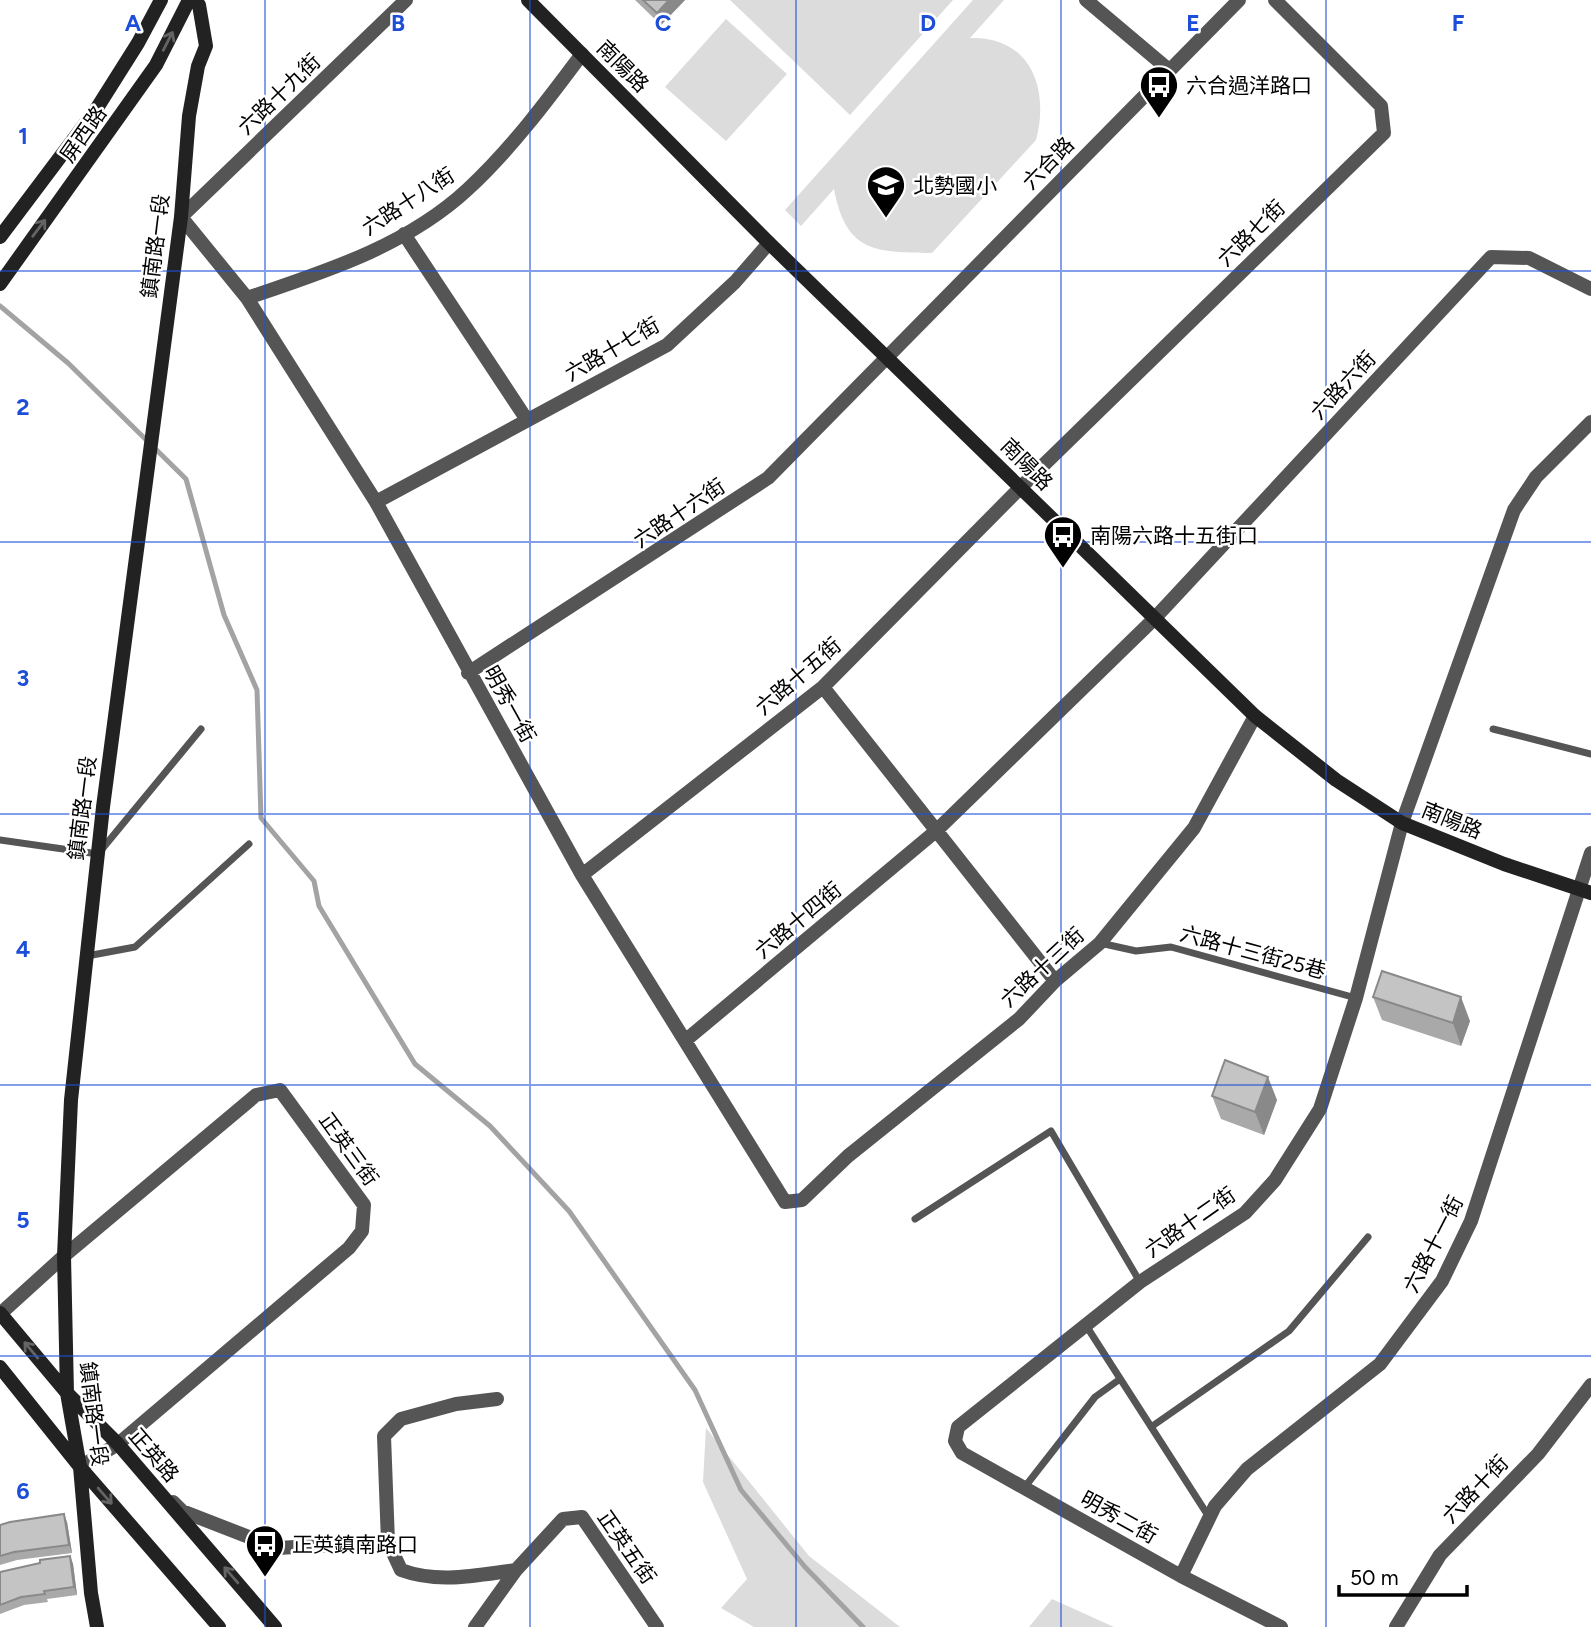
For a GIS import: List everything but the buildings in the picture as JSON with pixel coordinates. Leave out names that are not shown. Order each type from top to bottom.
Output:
[{"type":"street","name":"屏西路","points":[[0,237],[97,108],[138,43],[161,0]]},
{"type":"street","name":"屏西路","points":[[0,285],[156,65],[188,0]]},
{"type":"street","name":"鎮南路一段","points":[[97,1627],[91,1593],[80,1468],[66,1393],[64,1256],[71,1100],[98,854],[181,217],[189,116],[198,66],[206,46],[199,5],[194,0]]},
{"type":"street","name":"六路十九街","points":[[181,217],[407,0]]},
{"type":"street","name":"南陽路","points":[[528,0],[769,243],[1021,487],[1153,620],[1255,716],[1336,780],[1402,823],[1504,864],[1586,891]]},
{"type":"street","points":[[1086,0],[1168,69]]},
{"type":"street","name":"六合路","points":[[888,357],[1168,69],[1239,0]]},
{"type":"street","name":"六路七街","points":[[1021,487],[1384,133],[1381,106],[1275,0]]},
{"type":"street","name":"六路十八街","points":[[247,298],[345,264],[404,234],[466,191],[533,119],[582,54]]},
{"type":"street","name":"明秀一街","points":[[181,217],[247,298],[376,502],[468,673],[582,874],[785,1202],[802,1200]]},
{"type":"street","points":[[404,234],[527,420]]},
{"type":"street","name":"六路十七街","points":[[376,502],[667,345],[735,282],[769,243]]},
{"type":"street","name":"六路六街","points":[[1153,620],[1492,257],[1529,258],[1591,289]]},
{"type":"street","name":"六路十六街","points":[[468,673],[768,478],[888,357]]},
{"type":"street","points":[[1402,823],[1514,510],[1536,477],[1591,422]]},
{"type":"street","name":"六路十五街","points":[[582,874],[823,687],[1021,487]]},
{"type":"street","name":"六路十四街","points":[[686,1040],[936,831],[1153,620]]},
{"type":"street","points":[[823,687],[1055,981]]},
{"type":"street","name":"六路十三街","points":[[802,1200],[848,1156],[1019,1019],[1055,981],[1100,943],[1194,828],[1255,716]]},
{"type":"street","name":"六路十二街","points":[[958,1427],[1087,1327],[1140,1282],[1245,1213],[1276,1180],[1320,1109],[1356,998],[1402,823]]},
{"type":"street","name":"六路十一街","points":[[1181,1576],[1215,1506],[1247,1469],[1380,1364],[1442,1282],[1471,1221],[1586,891],[1591,853]]},
{"type":"street","name":"正英三街","points":[[0,1314],[64,1256],[256,1095],[280,1090],[364,1205],[362,1231],[349,1248],[118,1444],[80,1468]]},
{"type":"street","name":"正英路","points":[[0,1314],[66,1393],[118,1444],[275,1627]]},
{"type":"street","points":[[0,1367],[80,1468],[219,1627]]},
{"type":"street","name":"六路十街","points":[[1396,1627],[1440,1556],[1538,1454],[1591,1385]]},
{"type":"street","points":[[497,1399],[456,1404],[401,1419],[384,1436],[388,1542],[401,1570],[417,1576],[456,1578],[516,1570]]},
{"type":"street","name":"明秀二街","points":[[958,1427],[956,1441],[962,1453],[1181,1576],[1281,1627]]},
{"type":"street","points":[[118,1444],[183,1511],[277,1548],[388,1542]]},
{"type":"street","name":"正英五街","points":[[475,1627],[516,1570],[563,1519],[582,1517],[657,1627]]},
{"type":"lane","points":[[0,841],[98,854],[201,729]]},
{"type":"lane","points":[[1493,729],[1591,754]]},
{"type":"lane","points":[[87,956],[135,947],[249,844]]},
{"type":"lane","name":"六路十三街25巷","points":[[1100,943],[1136,951],[1171,947],[1356,998]]},
{"type":"lane","points":[[915,1219],[1051,1131],[1140,1282]]},
{"type":"lane","points":[[1151,1427],[1289,1331],[1368,1237]]},
{"type":"lane","points":[[1087,1327],[1209,1517]]},
{"type":"lane","points":[[1024,1488],[1095,1396],[1120,1379]]},
{"type":"shaded area","points":[[730,0],[953,0],[850,115]]},
{"type":"shaded area","points":[[973,0],[1004,0],[970,38],[991,40],[1008,46],[1021,56],[1031,69],[1040,102],[1036,140],[932,253],[894,252],[866,245],[846,226],[834,189],[801,226],[785,210]]},
{"type":"shaded area","points":[[726,19],[787,74],[726,141],[665,87]]},
{"type":"shaded area","points":[[706,1428],[809,1556],[900,1627],[754,1627],[721,1608],[747,1579],[703,1482]]},
{"type":"shaded area","points":[[1052,1599],[1114,1627],[1029,1627]]},
{"type":"waterway","points":[[0,306],[68,363],[186,479],[224,615],[257,690],[261,818],[314,881],[319,906],[415,1064],[490,1126],[569,1211],[695,1390],[741,1490],[805,1567],[863,1627]]},
{"type":"place","name":"六合過洋路口","points":[[1159,119]]},
{"type":"place","name":"北勢國小","points":[[886,219]]},
{"type":"place","name":"南陽六路十五街口","points":[[1063,569]]},
{"type":"place","name":"正英鎮南路口","points":[[265,1578]]}]
